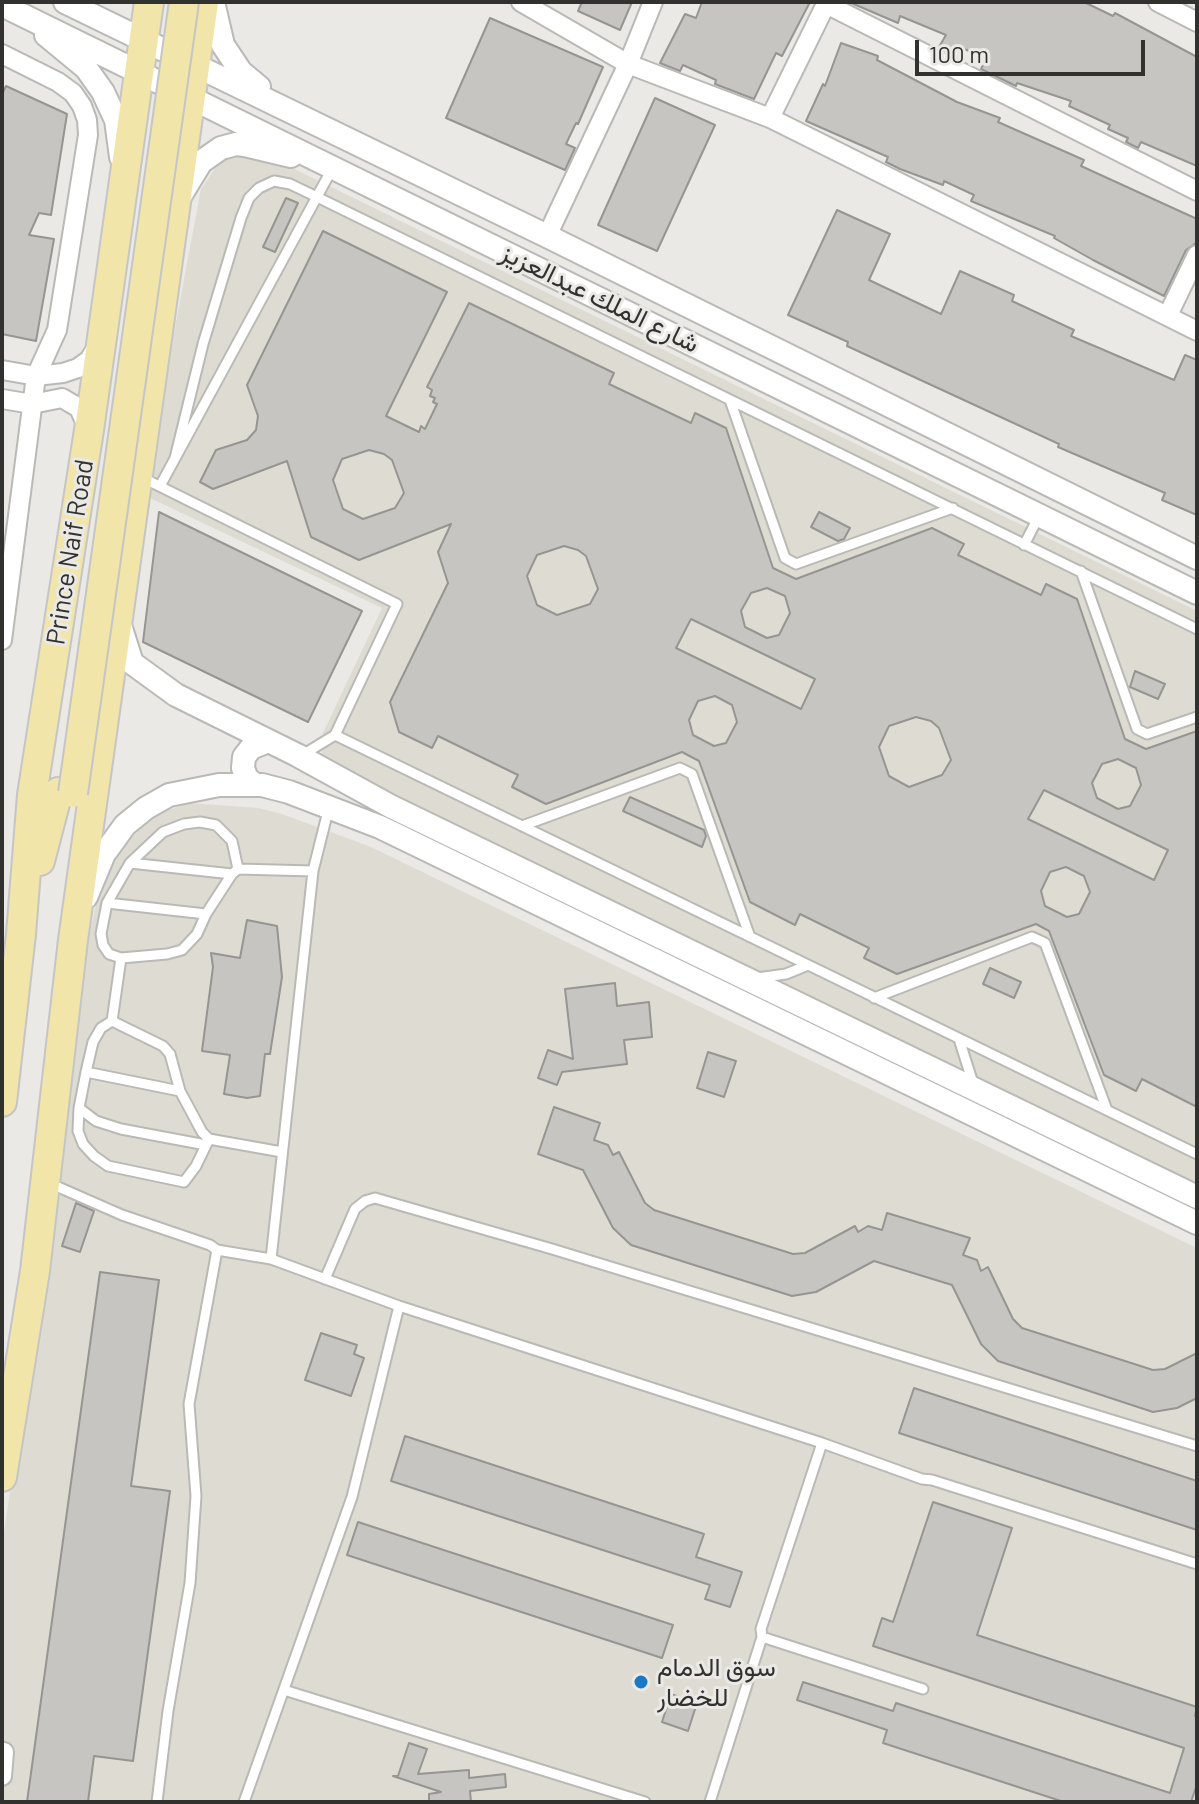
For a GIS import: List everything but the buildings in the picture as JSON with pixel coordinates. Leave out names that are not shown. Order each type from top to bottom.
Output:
[{"type":"main road","name":"Prince Naif Road","points":[[2,1102],[21,934],[32,795],[89,430],[149,2]]},
{"type":"main road","points":[[73,940],[66,792],[165,2]]},
{"type":"main road","points":[[21,934],[66,792],[184,2]]},
{"type":"main road","points":[[2,1477],[35,1271],[73,940],[118,620],[148,481],[170,259],[204,2]]},
{"type":"main road","points":[[114,256],[140,217],[149,216],[164,220],[170,259]]},
{"type":"street","name":"شارع الملك عبدالعزيز","points":[[65,2],[547,236],[1197,558]]},
{"type":"street","points":[[213,2],[217,29],[232,60],[241,72],[284,108]]},
{"type":"street","points":[[521,2],[628,64],[770,118],[1197,331]]},
{"type":"street","points":[[547,236],[628,64],[653,2]]},
{"type":"street","points":[[1158,2],[1197,22]]},
{"type":"street","points":[[770,118],[826,3],[1197,191]]},
{"type":"street","name":"شارع الملك عبدالعزيز","points":[[9,8],[1197,593]]},
{"type":"street","points":[[9,8],[86,68],[103,92],[116,120],[123,188]]},
{"type":"street","points":[[2,54],[65,87],[82,106],[88,135],[57,330],[36,376],[2,640]]},
{"type":"street","points":[[177,202],[201,162],[221,148],[236,144],[333,167]]},
{"type":"street","points":[[1168,315],[1197,255]]},
{"type":"street","points":[[2,370],[36,376],[78,368],[89,360],[100,342]]},
{"type":"street","points":[[2,399],[32,404],[62,398],[79,408],[89,430]]},
{"type":"street","points":[[118,620],[132,663],[176,695],[297,755],[390,806],[1197,1197]]},
{"type":"street","points":[[256,785],[247,779],[243,768],[244,757],[251,748],[268,741]]},
{"type":"street","points":[[73,940],[90,884],[104,854],[125,825],[146,808],[169,795],[219,785],[256,785],[289,792],[394,833],[1197,1223]]},
{"type":"street","points":[[2,1776],[4,1752]]},
{"type":"lane","points":[[297,755],[307,754],[335,735],[397,604],[148,481],[175,458],[333,167]]},
{"type":"lane","points":[[175,458],[207,330],[249,198],[259,188],[274,181],[290,184],[317,197],[1197,629]]},
{"type":"lane","points":[[730,400],[785,558],[796,564],[953,508]]},
{"type":"lane","points":[[1024,545],[1040,514]]},
{"type":"lane","points":[[1081,571],[1137,729],[1147,734],[1197,717]]},
{"type":"lane","points":[[335,735],[1197,1154]]},
{"type":"lane","points":[[522,826],[680,768],[692,774],[750,937]]},
{"type":"lane","points":[[271,1259],[313,871],[329,807]]},
{"type":"lane","points":[[200,822],[216,825],[225,831],[232,841],[235,872],[206,914],[197,934],[182,950],[121,958],[109,954],[101,934],[107,903],[130,863],[163,832],[200,822]]},
{"type":"lane","points":[[130,863],[235,872],[313,871]]},
{"type":"lane","points":[[107,903],[206,914]]},
{"type":"lane","points":[[874,998],[1032,937],[1045,943],[1107,1110]]},
{"type":"lane","points":[[786,974],[790,957]]},
{"type":"lane","points":[[121,958],[112,1021],[101,1028],[93,1042],[86,1072],[78,1131],[83,1144],[108,1166],[184,1182],[208,1142]]},
{"type":"lane","points":[[747,979],[786,974],[808,965]]},
{"type":"lane","points":[[112,1021],[163,1046],[170,1054],[180,1091],[208,1142]]},
{"type":"lane","points":[[959,1039],[972,1080],[987,1095]]},
{"type":"lane","points":[[86,1072],[180,1091]]},
{"type":"lane","points":[[79,1108],[96,1121],[121,1129],[282,1152]]},
{"type":"lane","points":[[46,1182],[122,1215],[217,1250],[271,1259],[399,1306],[822,1443],[922,1479],[1197,1564]]},
{"type":"lane","points":[[325,1279],[355,1209],[375,1198],[1197,1446]]},
{"type":"lane","points":[[157,1802],[191,1569],[196,1496],[189,1404],[217,1250]]},
{"type":"lane","points":[[244,1802],[352,1497],[399,1306]]},
{"type":"lane","points":[[710,1802],[762,1637],[761,1629],[822,1443]]},
{"type":"lane","points":[[762,1637],[923,1689]]},
{"type":"lane","points":[[284,1690],[645,1802]]},
{"type":"shaded area","points":[[241,151],[274,159],[1197,611],[1197,1184],[322,760],[323,733],[382,608],[150,498],[164,386],[201,189],[219,163]]},
{"type":"shaded area","points":[[189,803],[259,808],[371,847],[1197,1248],[1197,1802],[2,1802],[2,1547],[89,937],[97,900],[112,859],[145,823]]},
{"type":"place","name":"سوق الدمام للخضار","points":[[641,1682]]}]
